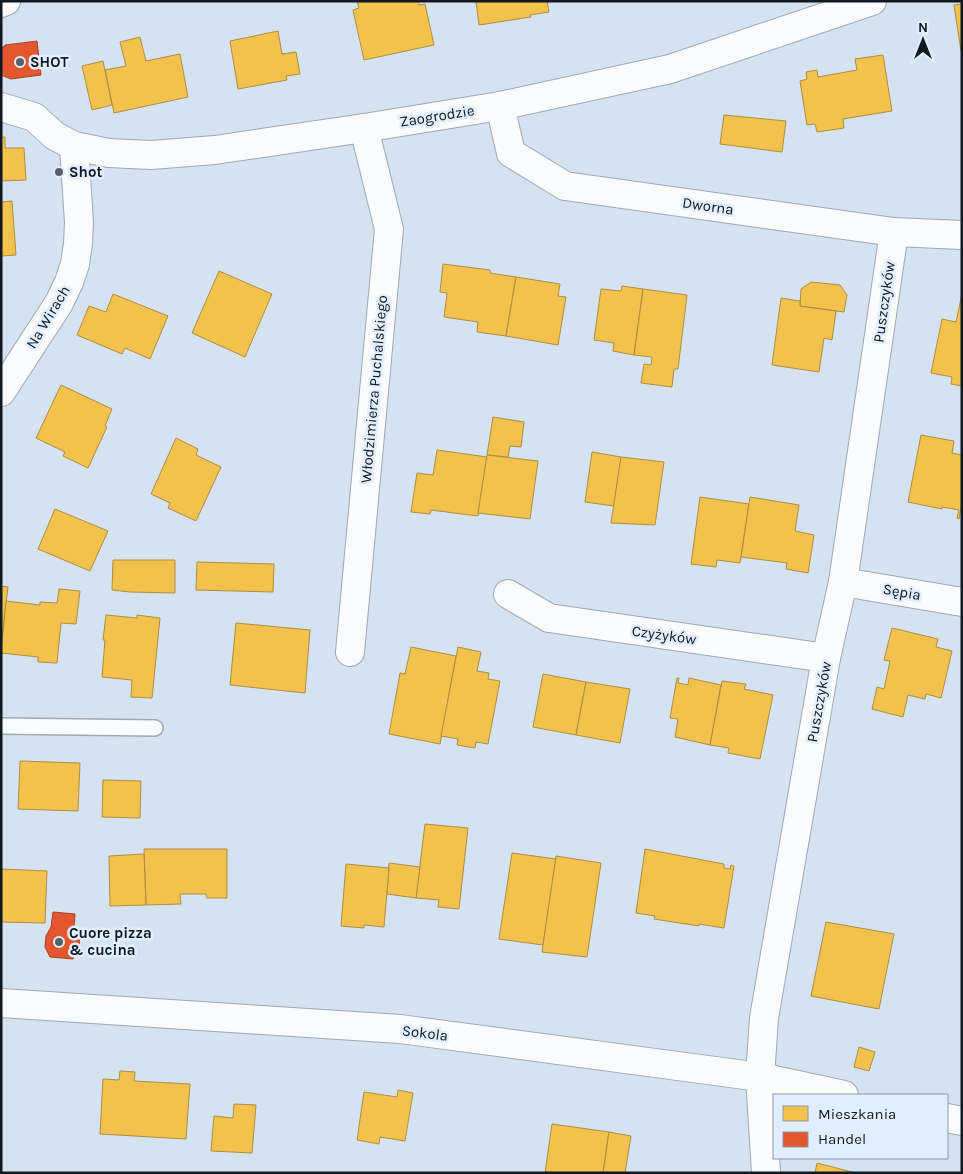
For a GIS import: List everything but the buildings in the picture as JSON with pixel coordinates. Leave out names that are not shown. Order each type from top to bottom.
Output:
[{"type":"street","points":[[1,3],[6,1]]},
{"type":"street","name":"Zaogrodzie","points":[[1,107],[34,117],[55,136],[74,146],[109,153],[151,155],[216,150],[500,106],[670,69],[872,1]]},
{"type":"street","name":"Dworna","points":[[500,106],[511,153],[565,186],[894,232],[962,235]]},
{"type":"street","name":"Włodzimierza Puchalskiego","points":[[350,652],[389,229],[364,128]]},
{"type":"street","name":"Na Wirach","points":[[1,392],[59,303],[75,264],[79,222],[74,146]]},
{"type":"street","name":"Puszczyków","points":[[766,1173],[760,1077],[764,1018],[826,658],[843,582],[894,232]]},
{"type":"street","name":"Sępia","points":[[843,582],[962,602]]},
{"type":"street","name":"Czyżyków","points":[[508,594],[549,618],[826,658]]},
{"type":"street","name":"Sokola","points":[[1,1003],[400,1030],[760,1077],[839,1094]]},
{"type":"street","points":[[948,1118],[962,1121]]},
{"type":"lane","points":[[1,726],[155,728]]},
{"type":"place","name":"SHOT","points":[[20,62]]},
{"type":"place","name":"Shot","points":[[59,172]]},
{"type":"place","name":"Cuore pizza & cucina","points":[[59,942]]}]
